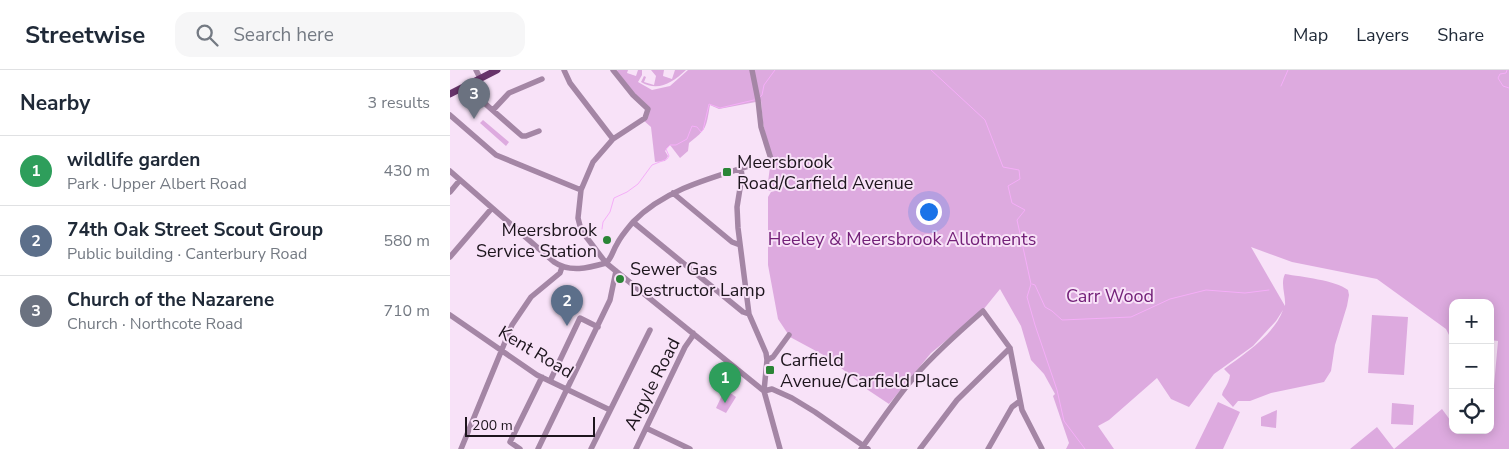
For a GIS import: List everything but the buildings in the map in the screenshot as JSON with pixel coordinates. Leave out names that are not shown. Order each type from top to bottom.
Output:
[{"type":"main road","points":[[450,94],[497,70]]},
{"type":"street","points":[[476,70],[480,78]]},
{"type":"street","points":[[564,70],[570,83],[613,139]]},
{"type":"street","points":[[613,70],[633,95],[648,109],[645,118],[613,139],[593,162],[581,190],[578,218],[580,226],[591,245],[606,263],[764,391]]},
{"type":"street","points":[[450,171],[562,267],[576,269],[606,263],[610,260],[617,243],[634,222],[652,206],[673,193],[771,159],[761,127],[758,98],[752,70]]},
{"type":"street","points":[[493,110],[509,93],[542,79]]},
{"type":"street","points":[[465,86],[522,136],[539,131]]},
{"type":"street","points":[[450,115],[496,155],[581,190]]},
{"type":"street","points":[[741,169],[742,176],[737,218],[749,314],[766,353],[764,391],[780,449]]},
{"type":"street","points":[[450,192],[460,180]]},
{"type":"street","points":[[673,193],[732,242],[740,245]]},
{"type":"street","points":[[451,256],[492,208]]},
{"type":"street","points":[[634,222],[735,306],[749,314]]},
{"type":"street","points":[[461,449],[512,325],[520,310],[540,288],[560,273],[562,267]]},
{"type":"street","points":[[538,449],[610,300],[616,271]]},
{"type":"street","points":[[764,391],[772,388],[792,398],[816,412],[864,448],[890,408],[917,374],[983,311],[1010,348],[1022,410],[1042,449]]},
{"type":"street","name":"Kent Road","points":[[450,315],[542,377],[610,410]]},
{"type":"street","points":[[550,381],[580,318],[598,327]]},
{"type":"street","points":[[591,449],[650,330]]},
{"type":"street","name":"Argyle Road","points":[[636,449],[693,333]]},
{"type":"street","points":[[767,360],[773,358],[789,335]]},
{"type":"street","points":[[920,449],[958,400],[1010,348]]},
{"type":"street","points":[[520,449],[510,442],[542,377]]},
{"type":"street","points":[[988,449],[1012,407],[1020,401]]},
{"type":"street","points":[[646,428],[690,449]]},
{"type":"green space","points":[[628,70],[627,73],[636,76],[638,70],[642,70],[642,75],[638,82],[652,90],[670,86],[688,70],[1509,70],[1509,449],[1394,449],[1442,409],[1449,419],[1449,434],[1494,434],[1494,386],[1498,341],[1494,340],[1494,299],[1449,299],[1449,335],[1446,329],[1377,279],[1292,262],[1251,247],[1285,306],[1283,282],[1285,274],[1327,281],[1348,290],[1347,306],[1335,345],[1331,371],[1324,382],[1271,393],[1250,401],[1238,401],[1233,407],[1222,395],[1230,375],[1224,369],[1266,336],[1279,319],[1283,310],[1276,321],[1253,346],[1214,374],[1189,407],[1171,399],[1157,378],[1109,420],[1098,426],[1114,449],[1066,449],[1069,443],[1053,396],[1055,394],[1044,374],[1031,360],[1021,326],[1000,289],[983,310],[931,353],[889,404],[868,390],[829,358],[790,337],[778,319],[768,265],[768,197],[771,192],[775,192],[767,190],[771,159],[763,123],[761,101],[719,109],[710,105],[705,127],[689,143],[688,151],[680,158],[670,145],[665,151],[668,156],[665,161],[655,162],[651,127],[643,120],[649,108],[637,99],[616,71]]},
{"type":"green space","points":[[651,70],[664,70],[663,76],[672,79],[675,70],[686,70],[665,85],[653,86],[641,82],[644,76],[646,77],[644,82],[654,85],[656,76]]},
{"type":"green space","points":[[483,120],[509,142],[506,146],[480,123]]},
{"type":"green space","points":[[1372,315],[1408,317],[1404,375],[1368,373]]},
{"type":"green space","points":[[725,389],[736,397],[726,413],[716,408]]},
{"type":"green space","points":[[1218,402],[1240,412],[1223,449],[1195,449]]},
{"type":"green space","points":[[1392,403],[1414,405],[1413,425],[1391,424]]},
{"type":"green space","points":[[1277,410],[1276,428],[1261,426],[1261,417]]},
{"type":"green space","points":[[1377,427],[1394,449],[1350,449]]},
{"type":"waterway","points":[[760,97],[764,85],[775,70]]},
{"type":"waterway","points":[[931,70],[985,120],[1003,167],[1019,170],[1020,179],[1008,186],[1012,203],[1025,210],[1017,220],[1031,284],[1027,297],[1057,390],[1064,421],[1085,449]]},
{"type":"waterway","points":[[1281,86],[1288,70]]},
{"type":"waterway","points":[[1507,70],[1506,73],[1500,74],[1498,78],[1503,86],[1509,88]]},
{"type":"waterway","points":[[602,229],[603,222],[610,212],[614,198],[638,184],[652,165],[667,159],[669,156],[666,149],[670,145],[676,145],[687,139],[692,126],[697,127],[701,132],[703,130],[709,104],[720,108],[754,100]]},
{"type":"waterway","points":[[1032,284],[1035,285],[1045,307],[1062,320],[1131,317],[1170,299],[1206,290],[1245,293],[1269,290]]},
{"type":"place","name":"Church of the Nazarene","points":[[474,119]]},
{"type":"place","name":"Meersbrook Road/Carfield Avenue","points":[[727,172]]},
{"type":"place","name":"Meersbrook Service Station","points":[[607,240]]},
{"type":"place","name":"Sewer Gas Destructor Lamp","points":[[620,279]]},
{"type":"place","name":"74th Oak Street Scout Group","points":[[567,326]]},
{"type":"place","name":"Carfield Avenue/Carfield Place","points":[[770,370]]},
{"type":"place","name":"wildlife garden","points":[[725,403]]},
{"type":"park label","name":"Heeley & Meersbrook Allotments","points":[[902,239]]},
{"type":"park label","name":"Carr Wood","points":[[1110,296]]}]
